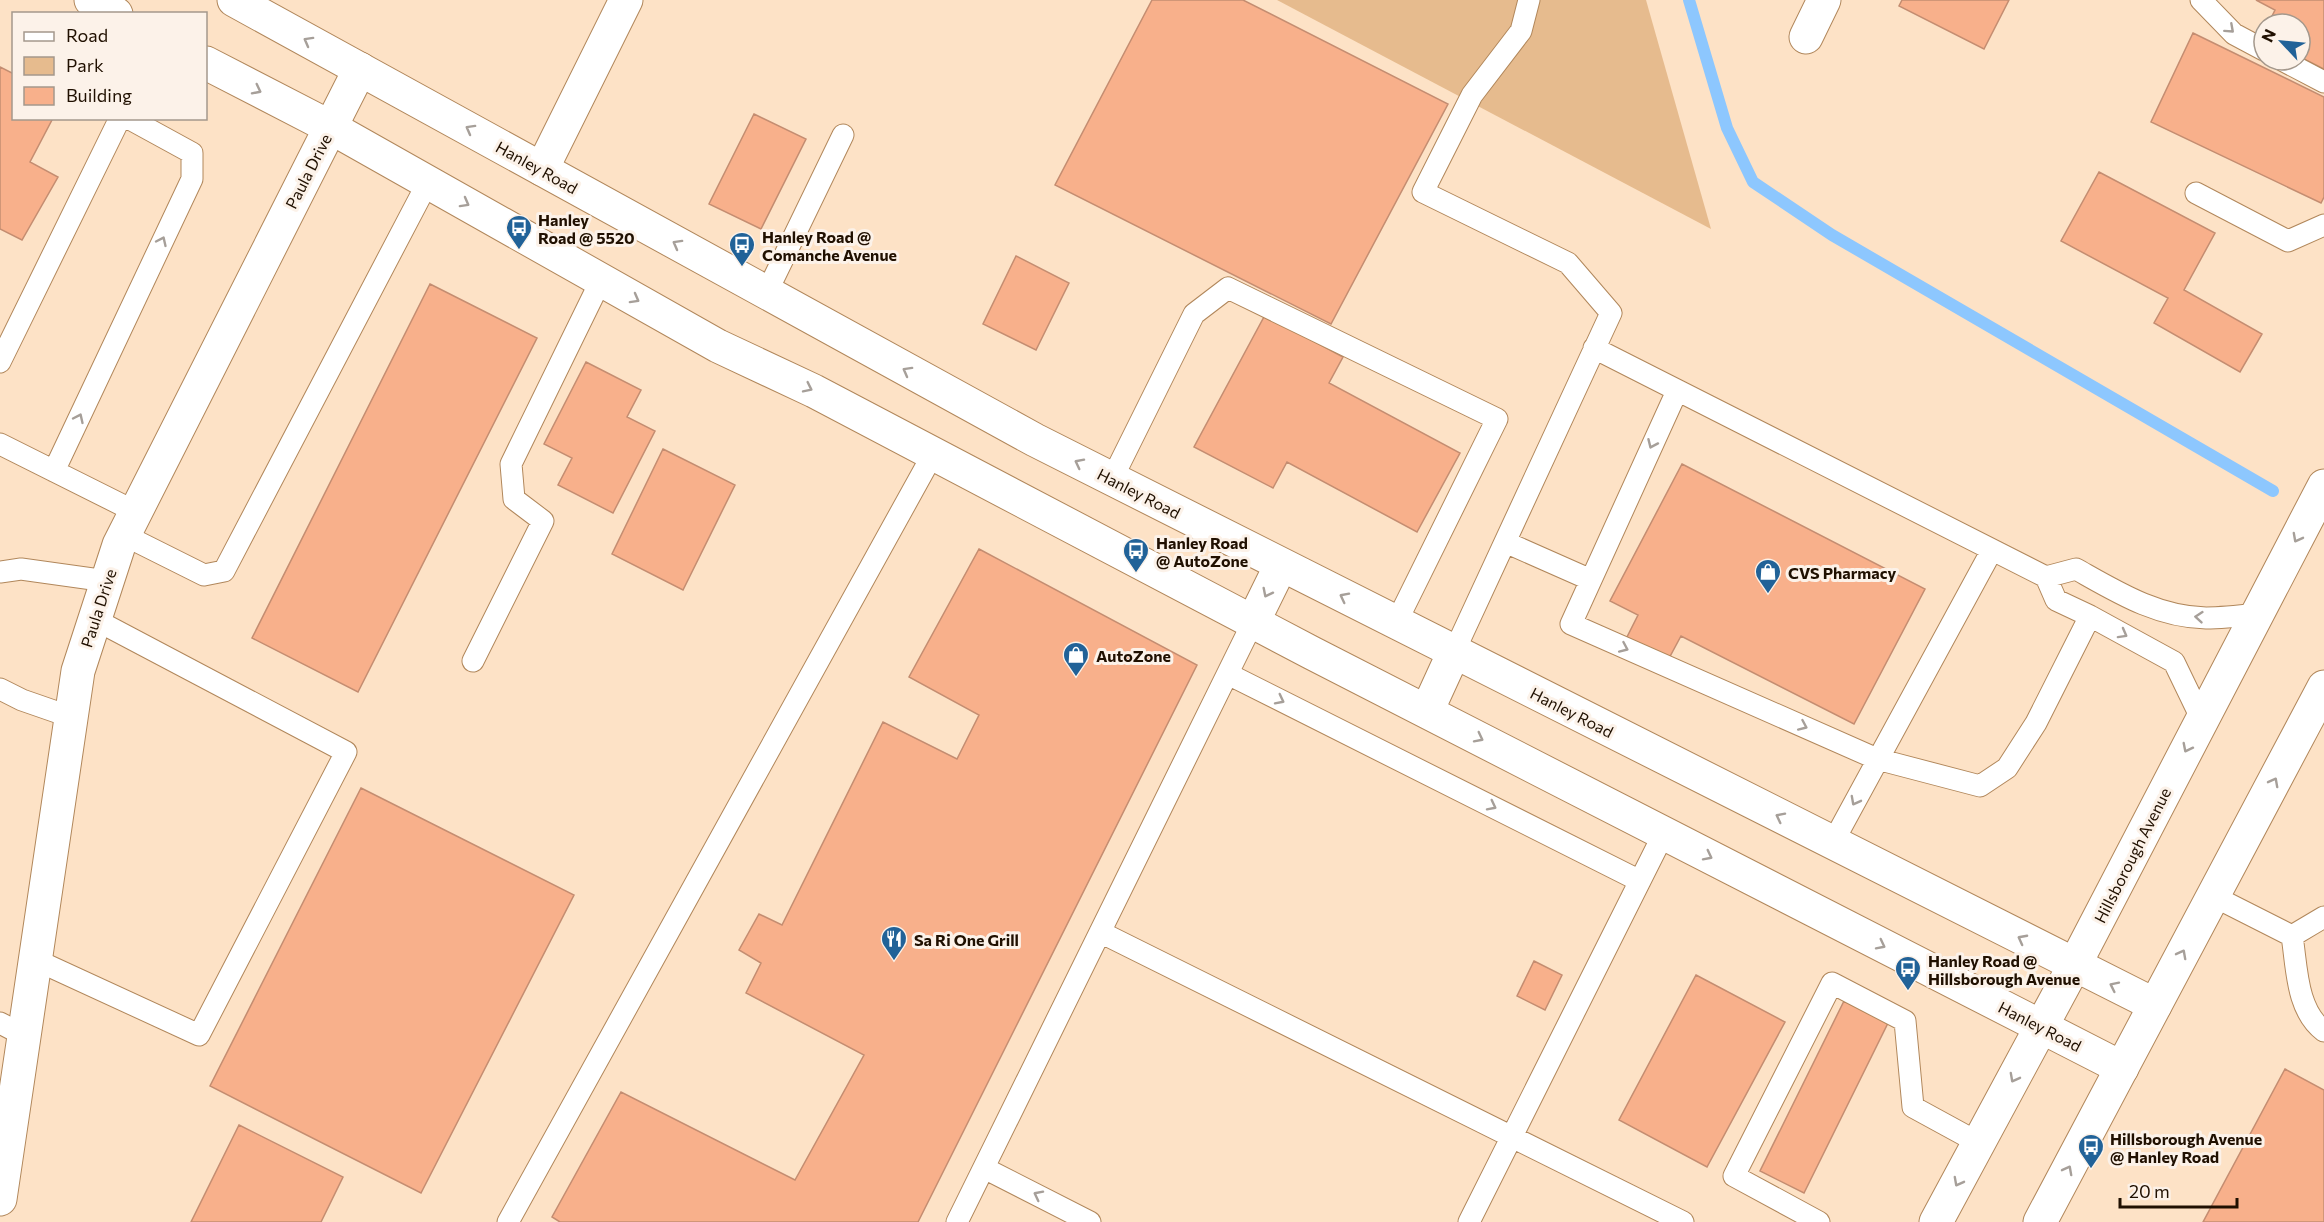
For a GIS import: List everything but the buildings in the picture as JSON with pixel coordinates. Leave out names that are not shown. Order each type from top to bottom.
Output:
[{"type":"main road","points":[[91,0],[112,12]]},
{"type":"main road","name":"Hanley Road","points":[[234,0],[766,294],[1112,480],[2155,1005]]},
{"type":"main road","points":[[542,169],[626,0]]},
{"type":"main road","points":[[1806,37],[1824,0]]},
{"type":"main road","name":"Hanley Road","points":[[207,64],[330,127],[718,345],[814,391],[1253,622],[2122,1068]]},
{"type":"main road","name":"Paula Drive","points":[[2,1179],[12,1029],[36,960],[78,671],[94,620],[130,523],[360,69]]},
{"type":"main road","name":"Hillsborough Avenue","points":[[1936,1222],[2074,966],[2324,486]]},
{"type":"main road","points":[[1253,622],[1281,565]]},
{"type":"main road","points":[[1426,711],[1454,652]]},
{"type":"main road","points":[[2040,1222],[2324,687]]},
{"type":"lane","points":[[1454,652],[1611,313],[1568,263],[1423,192],[1472,95],[1521,32],[1529,0]]},
{"type":"lane","points":[[2201,0],[2234,34],[2252,44]]},
{"type":"lane","points":[[2305,72],[2324,82]]},
{"type":"lane","points":[[0,362],[119,120]]},
{"type":"lane","points":[[54,471],[192,178],[192,153],[132,120]]},
{"type":"lane","points":[[766,294],[843,135]]},
{"type":"lane","points":[[0,444],[54,471],[204,575],[224,571],[428,182]]},
{"type":"lane","points":[[2196,193],[2288,241],[2324,225]]},
{"type":"lane","points":[[472,661],[543,521],[514,500],[511,464],[601,280]]},
{"type":"lane","points":[[1112,480],[1194,314],[1228,288],[1497,419],[1396,623]]},
{"type":"lane","points":[[1594,348],[2046,577],[2056,600],[2174,662],[2202,720]]},
{"type":"lane","points":[[1677,391],[1571,624],[1877,759],[1980,786],[2007,768],[2036,723],[2090,616]]},
{"type":"lane","points":[[508,1222],[933,454]]},
{"type":"lane","points":[[1505,542],[1591,580]]},
{"type":"lane","points":[[1832,844],[1992,550]]},
{"type":"lane","points":[[0,573],[21,569],[107,581]]},
{"type":"lane","points":[[2046,577],[2076,569],[2131,600],[2172,614],[2205,618],[2257,614]]},
{"type":"lane","points":[[36,960],[200,1035],[346,752],[94,620]]},
{"type":"lane","points":[[959,1222],[1253,622]]},
{"type":"lane","points":[[1228,674],[1640,881]]},
{"type":"lane","points":[[0,689],[22,700],[71,717]]},
{"type":"lane","points":[[1469,1222],[1664,833]]},
{"type":"lane","points":[[2213,896],[2292,936]]},
{"type":"lane","points":[[2292,936],[2324,917]]},
{"type":"lane","points":[[1100,932],[1683,1222]]},
{"type":"lane","points":[[2292,936],[2301,996],[2318,1026],[2324,1031]]},
{"type":"lane","points":[[1819,1222],[1734,1176],[1832,983],[1905,1021],[1913,1107],[1979,1143]]},
{"type":"lane","points":[[984,1168],[1090,1222]]},
{"type":"green space","points":[[1277,0],[1646,0],[1711,229],[1330,28]]},
{"type":"waterway","points":[[1689,0],[1727,128],[1753,182],[1832,235],[2273,491]]},
{"type":"place","name":"Hanley Road @ 5520","points":[[519,251]]},
{"type":"place","name":"Hanley Road @ Comanche Avenue","points":[[742,268]]},
{"type":"place","name":"Hanley Road @ AutoZone","points":[[1136,574]]},
{"type":"place","name":"CVS Pharmacy","points":[[1768,595]]},
{"type":"place","name":"AutoZone","points":[[1076,678]]},
{"type":"place","name":"Sa Ri One Grill","points":[[894,962]]},
{"type":"place","name":"Hanley Road @ Hillsborough Avenue","points":[[1908,992]]},
{"type":"place","name":"Hillsborough Avenue @ Hanley Road","points":[[2091,1170]]}]
